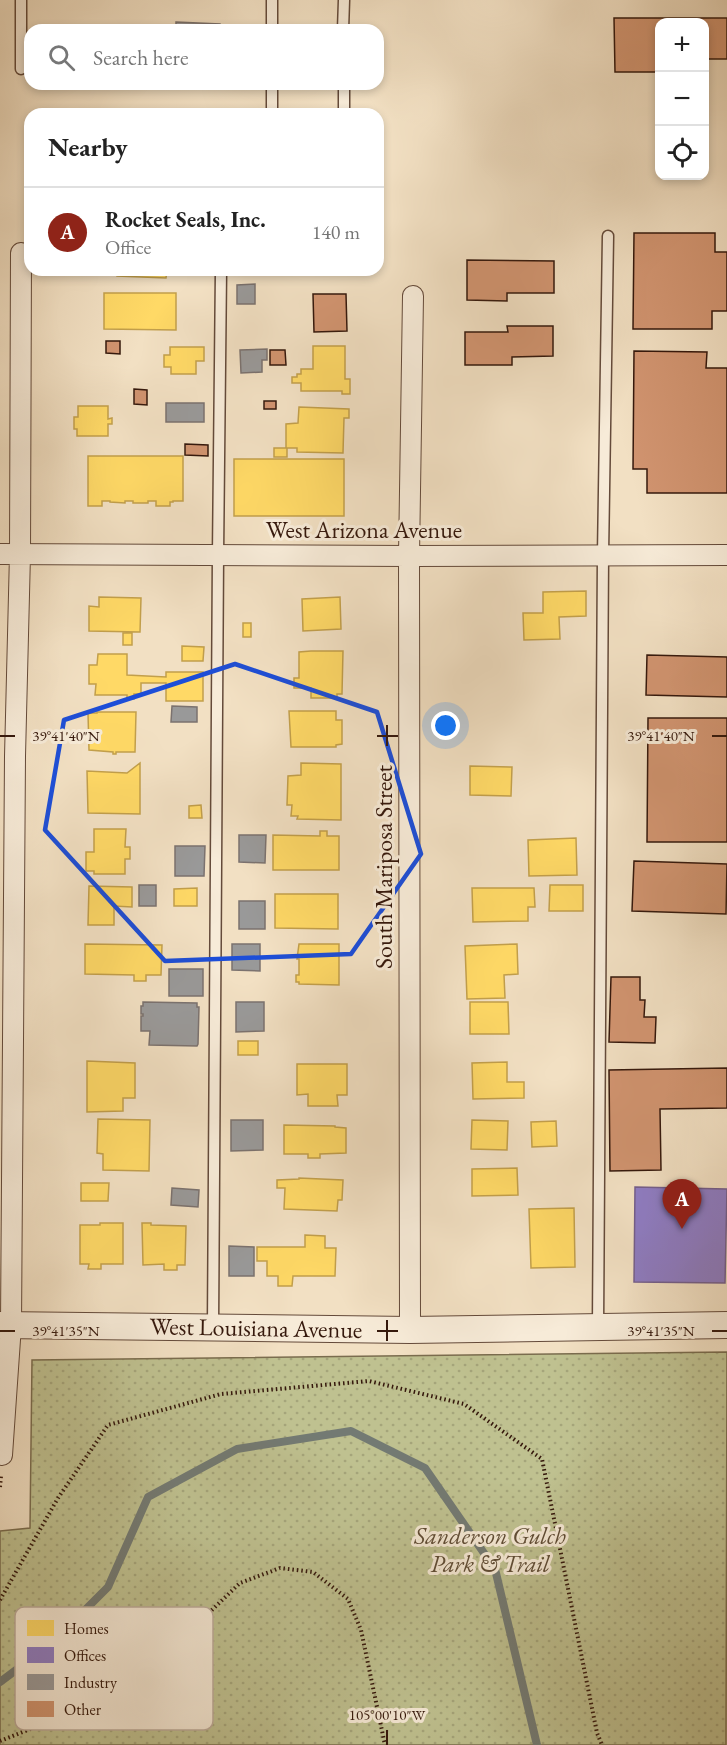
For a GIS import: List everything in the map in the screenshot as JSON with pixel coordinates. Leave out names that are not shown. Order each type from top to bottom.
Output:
[{"type":"street","points":[[2,1455],[15,756],[10,554],[21,253]]},
{"type":"street","name":"South Mariposa Street","points":[[410,1330],[410,556],[413,296]]},
{"type":"street","name":"West Arizona Avenue","points":[[10,554],[727,555]]},
{"type":"street","name":"West Louisiana Avenue","points":[[6,1325],[410,1330],[727,1325]]},
{"type":"lane","points":[[21,0],[21,69]]},
{"type":"lane","points":[[273,0],[273,24]]},
{"type":"lane","points":[[343,24],[344,0]]},
{"type":"lane","points":[[273,90],[273,108]]},
{"type":"lane","points":[[344,90],[344,108]]},
{"type":"lane","points":[[598,1327],[603,555],[608,236]]},
{"type":"lane","points":[[213,1327],[221,276]]},
{"type":"path","points":[[0,1600],[58,1498],[108,1425],[220,1394],[369,1381],[464,1404],[542,1459],[597,1733],[602,1745]]},
{"type":"path","points":[[213,1609],[240,1583],[280,1568],[313,1572],[348,1599],[360,1630],[385,1745]]},
{"type":"path","points":[[0,1741],[28,1730]]},
{"type":"highlighted area","points":[[235,664],[377,712],[421,854],[351,954],[165,961],[45,830],[64,720]]},
{"type":"green space","name":"Sanderson Gulch Park & Trail","points":[[727,1352],[726,1745],[0,1745],[0,1531],[30,1528],[32,1360]]},
{"type":"building: Homes","points":[[117,276],[166,276],[166,278]]},
{"type":"building: Homes","points":[[104,293],[176,293],[176,330],[104,329]]},
{"type":"building: Homes","points":[[313,346],[345,346],[345,379],[350,379],[350,394],[342,394],[342,391],[301,391],[301,383],[292,383],[292,377],[301,374],[301,369],[313,369]]},
{"type":"building: Homes","points":[[170,347],[204,347],[204,361],[196,361],[196,374],[171,374],[171,367],[164,367],[164,355],[170,355]]},
{"type":"building: Homes","points":[[78,406],[108,406],[108,419],[112,418],[112,424],[108,424],[108,436],[77,436],[77,429],[74,429],[74,417],[78,417]]},
{"type":"building: Homes","points":[[299,407],[349,409],[349,418],[344,418],[343,453],[297,452],[297,448],[287,448],[287,457],[274,457],[274,448],[286,448],[286,424],[298,423]]},
{"type":"building: Homes","points":[[88,456],[183,456],[183,501],[170,502],[170,506],[156,506],[156,501],[133,503],[133,501],[125,501],[125,503],[102,501],[102,506],[88,506]]},
{"type":"building: Homes","points":[[234,459],[344,459],[344,516],[234,516]]},
{"type":"building: Homes","points":[[586,591],[586,616],[559,617],[560,639],[524,640],[523,613],[543,613],[543,592]]},
{"type":"building: Homes","points":[[99,597],[141,598],[140,632],[89,631],[89,606],[99,607]]},
{"type":"building: Homes","points":[[340,597],[341,629],[303,631],[302,599]]},
{"type":"building: Homes","points":[[243,623],[251,623],[251,637],[243,637]]},
{"type":"building: Homes","points":[[123,633],[132,633],[132,645],[123,645]]},
{"type":"building: Homes","points":[[182,646],[204,647],[203,661],[182,661]]},
{"type":"building: Homes","points":[[343,651],[342,694],[337,694],[337,698],[311,698],[311,688],[294,688],[294,678],[299,678],[299,652]]},
{"type":"building: Homes","points":[[98,654],[127,654],[127,675],[166,677],[166,672],[203,672],[203,701],[166,701],[166,683],[141,683],[141,694],[134,694],[134,699],[127,699],[127,695],[95,695],[96,684],[89,684],[89,665],[97,665]]},
{"type":"building: Homes","points":[[289,711],[336,711],[336,720],[342,720],[342,744],[336,747],[291,747]]},
{"type":"building: Homes","points":[[136,712],[135,752],[113,754],[113,752],[89,750],[88,713]]},
{"type":"building: Homes","points":[[140,763],[140,814],[88,813],[87,771],[127,773]]},
{"type":"building: Homes","points":[[301,763],[341,764],[341,820],[297,819],[298,816],[291,816],[292,805],[287,805],[288,776],[301,775]]},
{"type":"building: Homes","points":[[470,766],[512,767],[511,796],[470,795]]},
{"type":"building: Homes","points":[[201,805],[202,818],[189,818],[189,806]]},
{"type":"building: Homes","points":[[94,829],[126,829],[125,847],[130,847],[130,859],[125,859],[125,874],[94,874],[94,871],[86,871],[86,852],[94,852]]},
{"type":"building: Homes","points":[[320,831],[327,831],[327,836],[339,836],[339,870],[273,870],[273,835],[320,836]]},
{"type":"building: Homes","points":[[576,838],[577,875],[529,876],[528,840]]},
{"type":"building: Homes","points":[[550,885],[583,885],[583,911],[549,911]]},
{"type":"building: Homes","points":[[89,886],[132,887],[132,907],[114,906],[114,925],[88,925]]},
{"type":"building: Homes","points":[[197,888],[197,906],[174,906],[174,889]]},
{"type":"building: Homes","points":[[472,888],[534,888],[535,907],[528,907],[528,921],[473,922]]},
{"type":"building: Homes","points":[[275,894],[338,894],[338,929],[275,928]]},
{"type":"building: Homes","points":[[85,944],[162,945],[161,975],[146,975],[146,981],[134,981],[134,975],[85,974]]},
{"type":"building: Homes","points":[[299,944],[339,944],[339,985],[296,982],[296,975],[299,975],[299,959],[297,959]]},
{"type":"building: Homes","points":[[517,944],[518,974],[504,975],[505,998],[467,999],[465,946]]},
{"type":"building: Homes","points":[[470,1002],[508,1002],[509,1034],[470,1034]]},
{"type":"building: Homes","points":[[238,1041],[258,1041],[258,1055],[238,1055]]},
{"type":"building: Homes","points":[[87,1061],[135,1063],[135,1098],[123,1098],[123,1111],[87,1112]]},
{"type":"building: Homes","points":[[507,1062],[507,1082],[524,1082],[524,1098],[473,1099],[472,1063]]},
{"type":"building: Homes","points":[[297,1064],[347,1064],[347,1095],[337,1095],[338,1106],[308,1106],[308,1094],[297,1095]]},
{"type":"building: Homes","points":[[98,1119],[150,1120],[149,1171],[103,1170],[103,1154],[97,1153]]},
{"type":"building: Homes","points":[[472,1120],[508,1121],[507,1150],[471,1149]]},
{"type":"building: Homes","points":[[556,1121],[557,1146],[532,1147],[531,1122]]},
{"type":"building: Homes","points":[[284,1125],[346,1128],[346,1153],[320,1154],[320,1158],[308,1158],[308,1154],[284,1154]]},
{"type":"building: Homes","points":[[517,1168],[518,1195],[472,1196],[472,1169]]},
{"type":"building: Homes","points":[[299,1178],[343,1180],[342,1200],[338,1200],[337,1211],[284,1209],[285,1188],[277,1188],[277,1180]]},
{"type":"building: Homes","points":[[81,1183],[109,1183],[108,1201],[81,1201]]},
{"type":"building: Homes","points":[[574,1208],[575,1267],[531,1268],[529,1209]]},
{"type":"building: Homes","points":[[100,1223],[123,1223],[123,1264],[101,1264],[101,1269],[88,1269],[89,1264],[80,1264],[80,1225],[100,1225]]},
{"type":"building: Homes","points":[[142,1223],[186,1226],[185,1265],[177,1265],[177,1270],[164,1270],[164,1264],[143,1265]]},
{"type":"building: Homes","points":[[305,1235],[325,1236],[325,1248],[336,1248],[335,1276],[293,1276],[292,1286],[278,1286],[278,1276],[267,1276],[267,1261],[257,1261],[257,1247],[305,1247]]},
{"type":"building: Offices","points":[[635,1187],[727,1189],[725,1283],[634,1282]]},
{"type":"building: Industry","points":[[176,22],[220,24],[176,24]]},
{"type":"building: Industry","points":[[255,284],[255,304],[237,304],[237,285]]},
{"type":"building: Industry","points":[[267,349],[267,360],[262,360],[262,372],[241,373],[240,350]]},
{"type":"building: Industry","points":[[166,403],[204,403],[204,422],[166,422]]},
{"type":"building: Industry","points":[[172,706],[197,707],[197,722],[171,722]]},
{"type":"building: Industry","points":[[239,835],[266,835],[265,863],[239,862]]},
{"type":"building: Industry","points":[[175,846],[205,846],[204,876],[175,876]]},
{"type":"building: Industry","points":[[139,885],[156,885],[156,906],[139,906]]},
{"type":"building: Industry","points":[[239,901],[265,901],[265,929],[239,929]]},
{"type":"building: Industry","points":[[232,944],[260,944],[260,971],[232,970]]},
{"type":"building: Industry","points":[[169,969],[203,969],[203,996],[169,996]]},
{"type":"building: Industry","points":[[143,1002],[197,1003],[199,1007],[197,1046],[149,1045],[150,1031],[141,1031]]},
{"type":"building: Industry","points":[[236,1002],[264,1002],[264,1031],[236,1032]]},
{"type":"building: Industry","points":[[231,1120],[263,1120],[263,1150],[231,1151]]},
{"type":"building: Industry","points":[[172,1188],[199,1190],[198,1207],[171,1205]]},
{"type":"building: Industry","points":[[229,1246],[254,1247],[254,1276],[229,1276]]},
{"type":"building: Other","points":[[614,18],[655,18],[655,72],[615,72]]},
{"type":"building: Other","points":[[709,18],[727,18],[727,59],[709,59]]},
{"type":"building: Other","points":[[634,233],[715,233],[715,252],[727,252],[727,311],[712,311],[712,329],[633,329]]},
{"type":"building: Other","points":[[467,260],[554,261],[554,293],[507,293],[507,301],[467,300]]},
{"type":"building: Other","points":[[313,294],[346,294],[347,331],[314,332]]},
{"type":"building: Other","points":[[507,326],[553,326],[553,356],[512,357],[512,365],[465,365],[465,332],[508,332]]},
{"type":"building: Other","points":[[106,341],[120,341],[120,354],[106,353]]},
{"type":"building: Other","points":[[270,350],[285,350],[286,365],[270,365]]},
{"type":"building: Other","points":[[634,351],[707,352],[706,368],[727,368],[727,493],[647,493],[647,469],[633,469]]},
{"type":"building: Other","points":[[134,389],[147,390],[147,405],[134,404]]},
{"type":"building: Other","points":[[264,401],[276,401],[276,409],[264,409]]},
{"type":"building: Other","points":[[185,444],[208,445],[208,456],[185,455]]},
{"type":"building: Other","points":[[647,655],[727,657],[727,697],[646,695]]},
{"type":"building: Other","points":[[648,718],[727,718],[727,842],[647,842]]},
{"type":"building: Other","points":[[634,861],[727,864],[726,914],[632,911]]},
{"type":"building: Other","points":[[611,977],[640,977],[640,1000],[645,1000],[644,1017],[656,1017],[655,1043],[609,1042]]},
{"type":"building: Other","points":[[727,1068],[727,1108],[660,1109],[661,1170],[610,1171],[609,1070]]},
{"type":"waterway","points":[[88,1607],[108,1587],[148,1497],[237,1449],[351,1431],[425,1468],[495,1569],[537,1745]]},
{"type":"waterway","points":[[0,1682],[15,1671]]},
{"type":"place","name":"Rocket Seals, Inc.","points":[[682,1229]]}]
